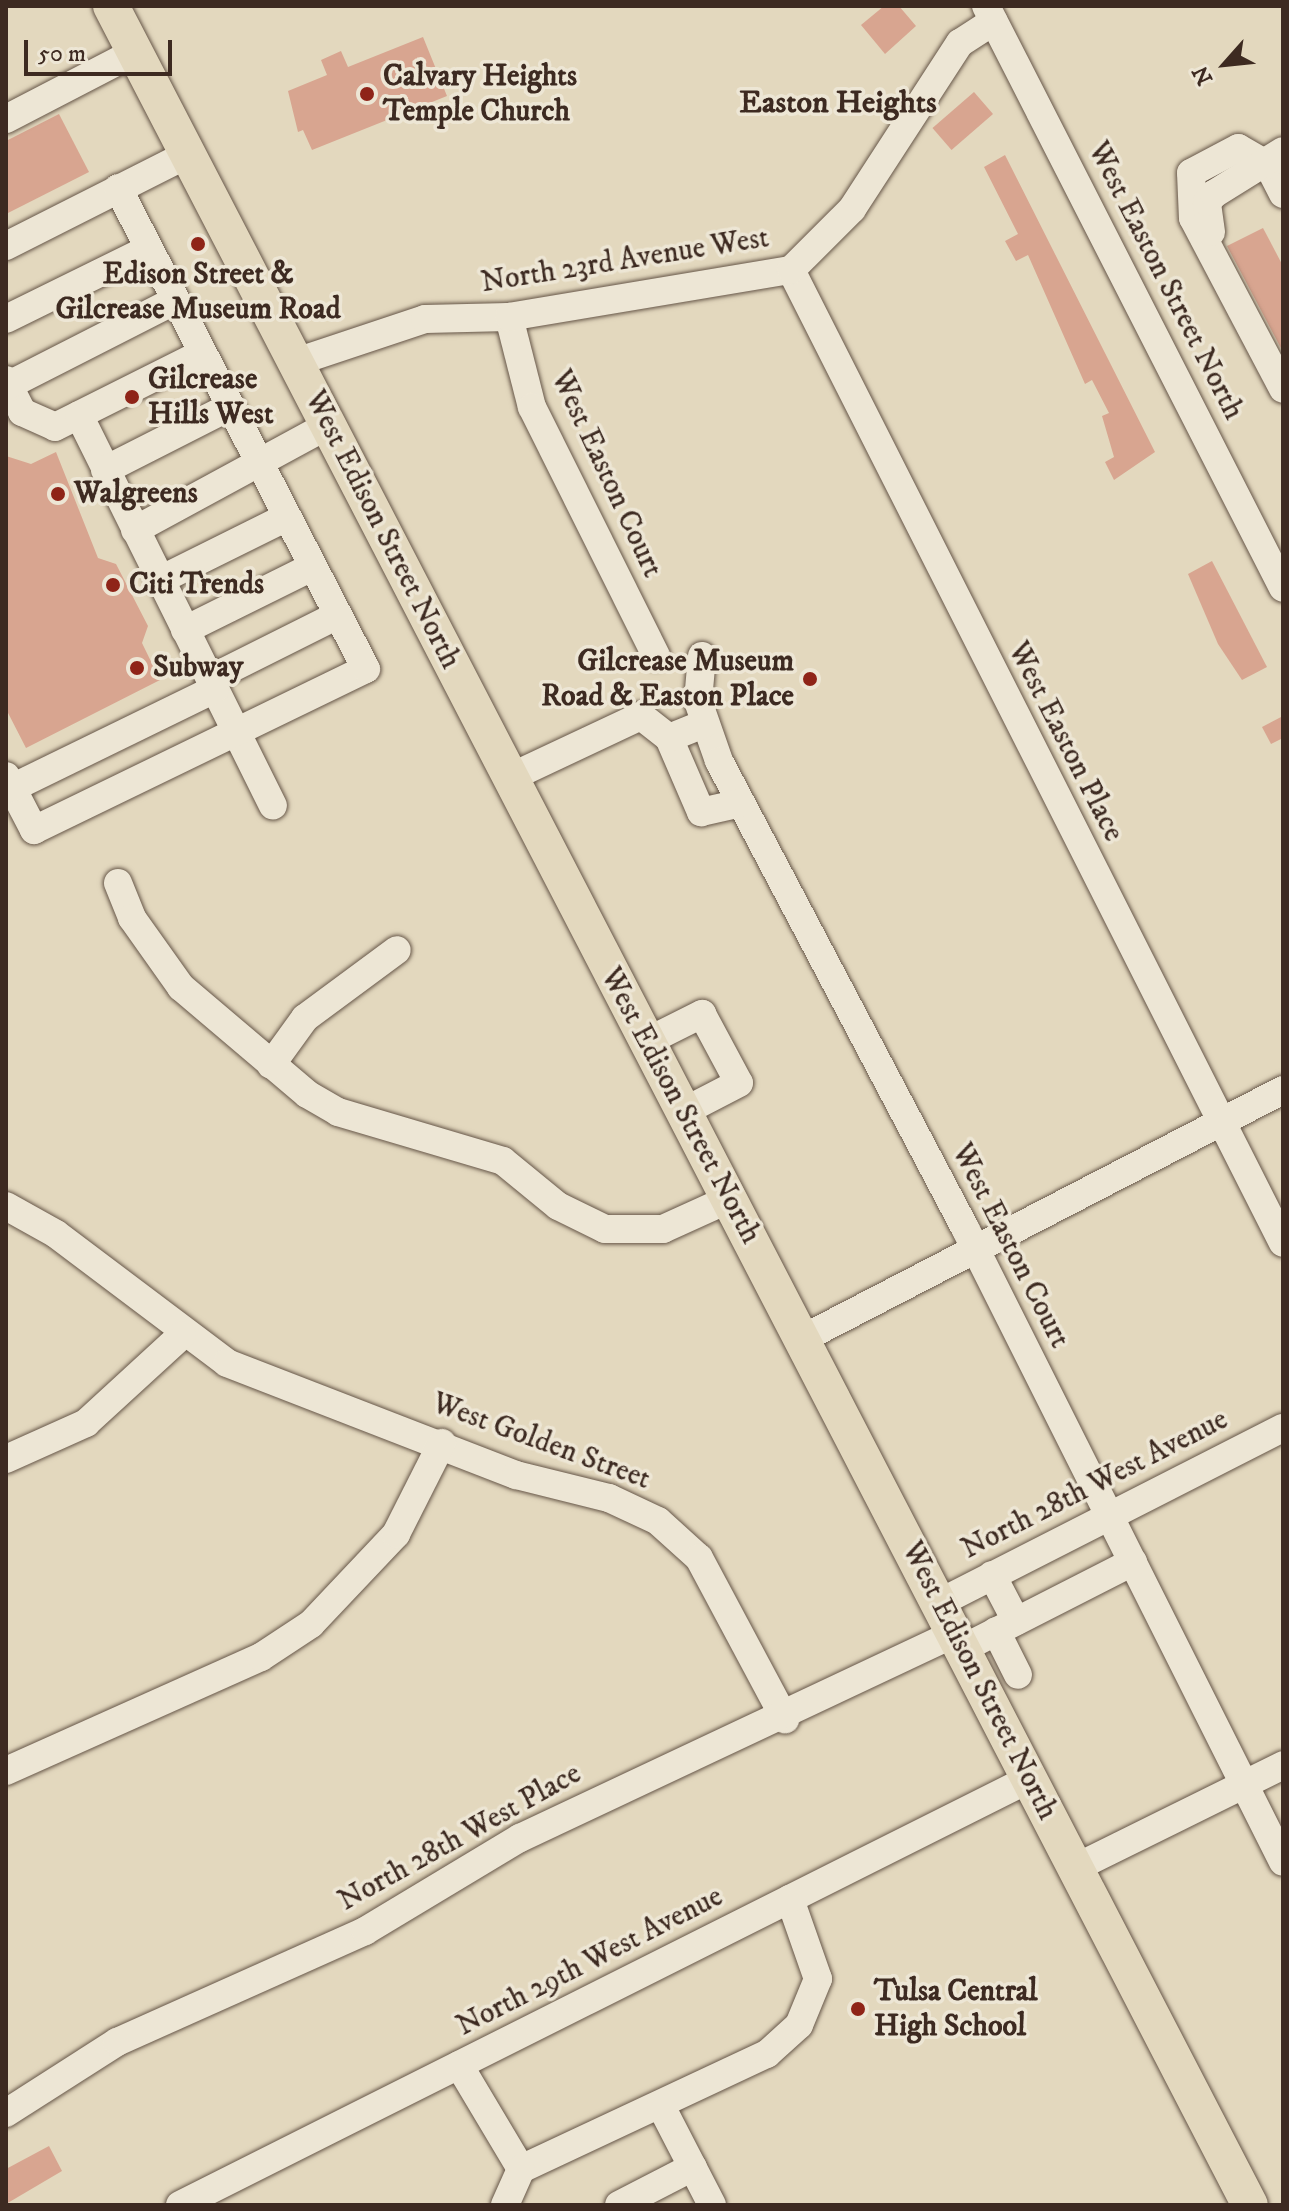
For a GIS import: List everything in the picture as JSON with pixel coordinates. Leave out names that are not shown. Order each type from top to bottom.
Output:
[{"type":"main road","name":"West Edison Street North","points":[[111,6],[1250,2205]]},
{"type":"street","name":"North 23rd Avenue West","points":[[296,362],[425,319],[509,317],[791,270],[852,209],[960,43],[990,14]]},
{"type":"street","name":"West Easton Street North","points":[[990,14],[1283,588]]},
{"type":"street","points":[[6,119],[135,52]]},
{"type":"street","points":[[1276,158],[1238,148],[1191,173],[1193,218],[1276,357],[1283,389]]},
{"type":"street","points":[[6,246],[188,154]]},
{"type":"street","points":[[1276,158],[1283,194]]},
{"type":"street","points":[[1276,158],[1233,167],[1209,178],[1207,202],[1212,233],[1276,357]]},
{"type":"street","points":[[118,188],[366,669],[34,830],[9,782],[212,684],[338,615]]},
{"type":"street","points":[[6,319],[148,249]]},
{"type":"street","name":"West Easton Place","points":[[791,270],[1283,1243]]},
{"type":"street","points":[[174,301],[7,382],[22,412],[55,427],[201,354]]},
{"type":"street","name":"West Easton Court","points":[[509,317],[532,407],[656,656]]},
{"type":"street","points":[[105,470],[229,407]]},
{"type":"street","points":[[79,415],[273,805]]},
{"type":"street","points":[[135,530],[328,425]]},
{"type":"street","points":[[160,580],[287,517]]},
{"type":"street","points":[[185,630],[312,567]]},
{"type":"street","name":"West Easton Court","points":[[702,656],[704,724],[741,803],[974,1249],[1283,1862]]},
{"type":"street","points":[[509,778],[641,716],[669,738],[701,812],[741,803]]},
{"type":"street","points":[[669,738],[704,724]]},
{"type":"street","points":[[118,883],[132,918],[181,987],[307,1094],[368,1125],[503,1161],[558,1206],[605,1229],[663,1229],[729,1199]]},
{"type":"street","points":[[271,1065],[305,1018],[397,950]]},
{"type":"street","points":[[646,1042],[702,1014],[739,1083],[683,1112]]},
{"type":"street","points":[[802,1339],[1283,1090]]},
{"type":"street","name":"West Golden Street","points":[[6,1206],[56,1234],[182,1335],[256,1376],[658,1521],[699,1558],[785,1719]]},
{"type":"street","points":[[6,1459],[86,1423],[182,1335]]},
{"type":"street","name":"North 28th West Avenue","points":[[952,1628],[992,1575],[1283,1428]]},
{"type":"street","points":[[6,1771],[249,1662],[311,1624],[396,1534],[442,1443]]},
{"type":"street","points":[[952,1628],[1006,1626],[1133,1562]]},
{"type":"street","points":[[992,1575],[1018,1675]]},
{"type":"street","name":"North 28th West Place","points":[[6,2113],[117,2042],[365,1931],[520,1838],[785,1719],[952,1628]]},
{"type":"street","points":[[1075,1868],[1283,1765]]},
{"type":"street","name":"North 29th West Avenue","points":[[180,2205],[1029,1779]]},
{"type":"street","points":[[505,2205],[521,2169],[767,2054],[799,2025],[818,1979],[790,1899]]},
{"type":"street","points":[[459,2065],[521,2169]]},
{"type":"street","points":[[661,2106],[712,2205]]},
{"type":"street","points":[[619,2205],[693,2167]]},
{"type":"building","points":[[884,6],[899,6],[916,26],[885,54],[861,25]]},
{"type":"building","name":"Calvary Heights Temple Church","points":[[423,37],[447,96],[312,150],[303,130],[298,132],[288,91],[327,75],[321,60],[341,51],[348,67]]},
{"type":"building","points":[[974,92],[993,114],[952,150],[932,128]]},
{"type":"building","points":[[59,114],[89,172],[6,214],[6,141]]},
{"type":"building","points":[[1005,155],[1155,452],[1114,480],[1105,462],[1114,457],[1102,416],[1109,413],[1092,380],[1085,384],[1028,255],[1016,261],[1005,241],[1018,234],[984,167]]},
{"type":"building","points":[[1263,228],[1283,266],[1283,352],[1227,246]]},
{"type":"building","points":[[56,452],[98,558],[116,564],[148,626],[142,643],[160,680],[26,748],[6,709],[6,456],[31,464]]},
{"type":"building","points":[[1212,561],[1267,667],[1242,680],[1218,644],[1188,574]]},
{"type":"building","points":[[1283,716],[1283,738],[1271,744],[1262,727]]},
{"type":"building","points":[[49,2146],[62,2171],[6,2204],[6,2169]]},
{"type":"place","name":"Calvary Heights Temple Church","points":[[367,94]]},
{"type":"place","name":"Edison Street & Gilcrease Museum Road","points":[[198,244]]},
{"type":"place","name":"Gilcrease Hills West","points":[[132,397]]},
{"type":"place","name":"Walgreens","points":[[58,494]]},
{"type":"place","name":"Citi Trends","points":[[113,585]]},
{"type":"place","name":"Subway","points":[[137,668]]},
{"type":"place","name":"Gilcrease Museum Road & Easton Place","points":[[810,679]]},
{"type":"place","name":"Tulsa Central High School","points":[[858,2009]]},
{"type":"district","name":"Easton Heights","points":[[838,103]]}]
